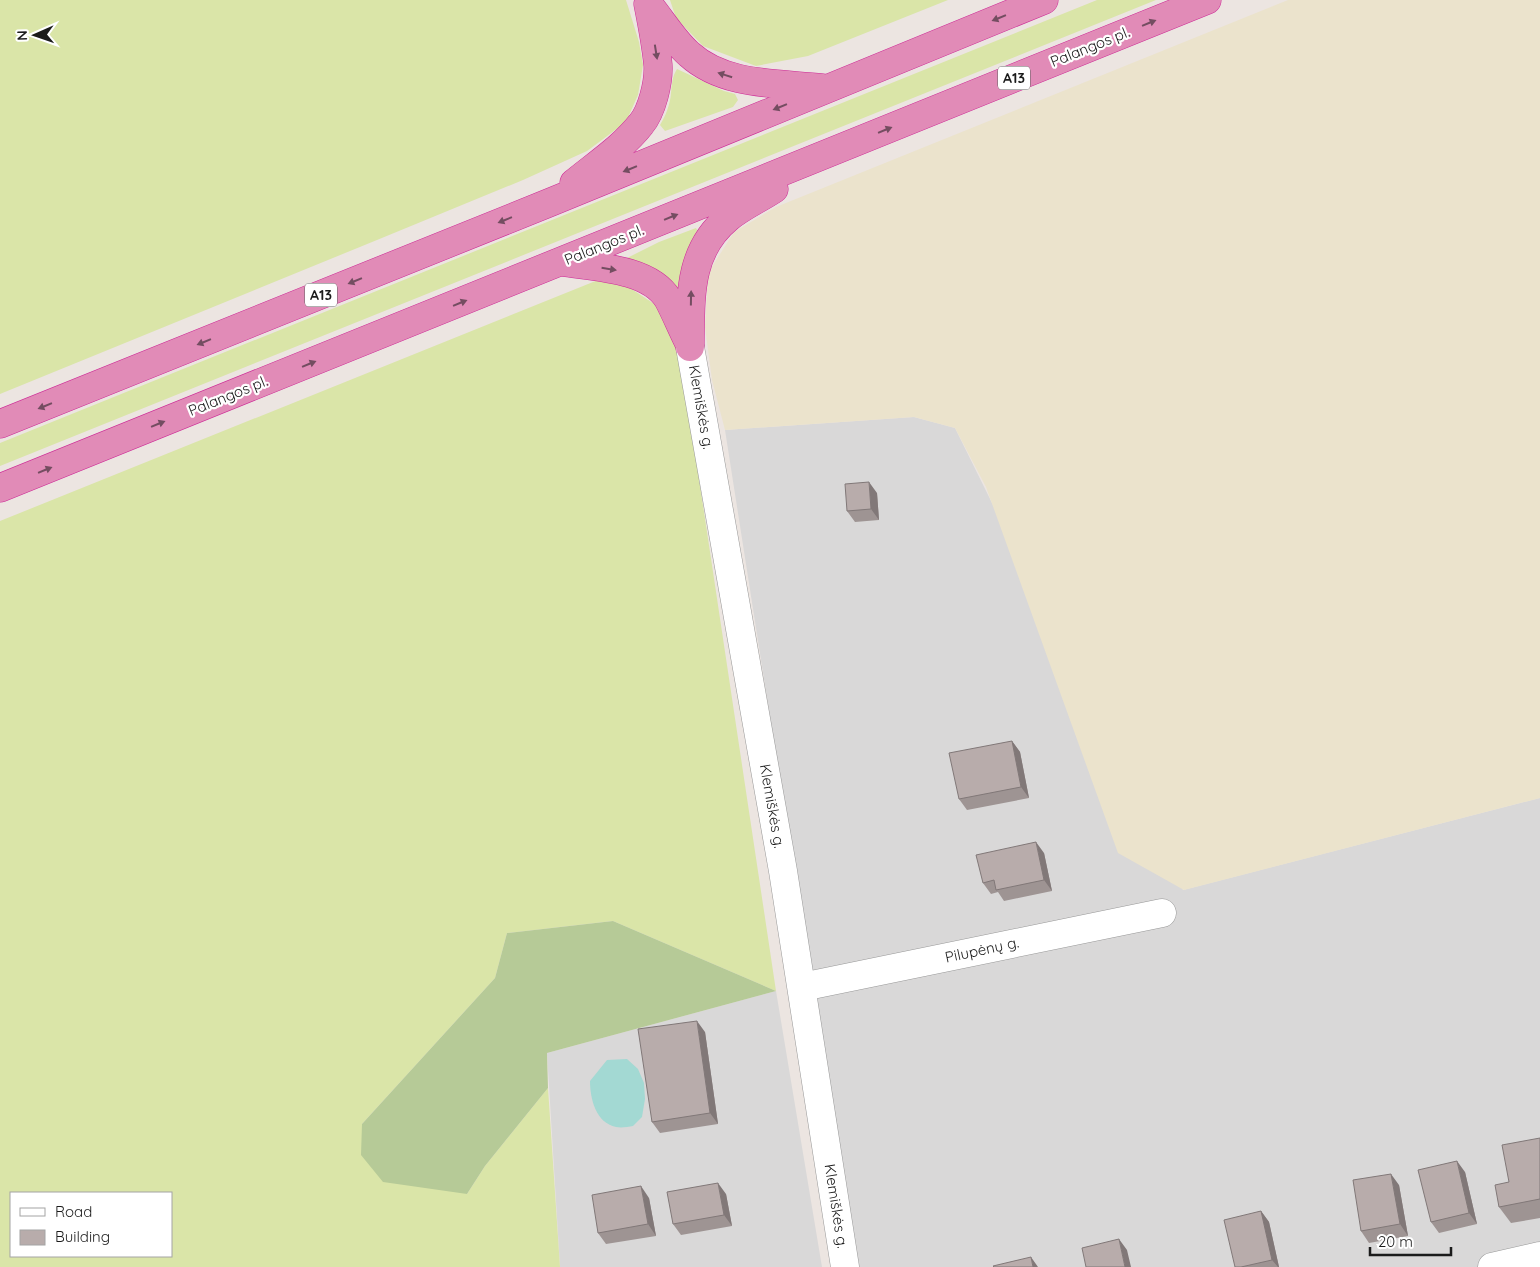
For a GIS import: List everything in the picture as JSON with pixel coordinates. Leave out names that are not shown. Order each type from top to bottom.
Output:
[{"type":"highway","name":"A13","points":[[0,424],[551,202],[1044,0]]},
{"type":"highway","name":"Palangos pl.","points":[[0,488],[1207,0]]},
{"type":"highway","points":[[551,202],[624,142],[643,123],[657,85],[658,66],[648,4],[687,53],[706,68],[735,78],[826,88]]},
{"type":"highway","points":[[690,347],[691,290],[694,272],[712,235],[728,218],[839,148]]},
{"type":"highway","points":[[561,262],[616,270],[639,277],[655,285],[667,298],[690,347]]},
{"type":"street","name":"Klemiškės g.","points":[[690,347],[784,871],[845,1267]]},
{"type":"street","name":"Pilupėnų g.","points":[[802,987],[1162,913]]},
{"type":"street","points":[[1492,1267],[1540,1256]]},
{"type":"shaded area","points":[[1288,0],[1540,0],[1540,798],[1184,890],[1118,853],[986,487],[955,428],[914,417],[725,430],[712,380],[705,327],[708,273],[734,232],[776,207]]},
{"type":"shaded area","points":[[914,417],[955,428],[1183,890],[1540,798],[1540,1267],[859,1267],[836,1139],[725,430]]},
{"type":"shaded area","points":[[776,991],[822,1267],[560,1267],[547,1053]]},
{"type":"green space","points":[[0,0],[626,0],[639,42],[643,65],[638,95],[626,122],[587,151],[523,180],[0,394]]},
{"type":"green space","points":[[670,0],[948,0],[808,56],[756,66],[703,46],[676,18]]},
{"type":"green space","points":[[1097,0],[1156,0],[0,466],[0,443]]},
{"type":"green space","points":[[677,69],[724,91],[735,94],[738,100],[733,107],[665,131],[660,125],[669,106],[674,75]]},
{"type":"green space","points":[[696,228],[699,233],[681,285],[677,288],[673,289],[625,259],[659,242]]},
{"type":"green space","points":[[598,280],[627,286],[662,309],[678,339],[776,991],[613,921],[507,933],[495,978],[362,1124],[467,1194],[485,1166],[548,1088],[560,1267],[0,1267],[0,521]]},
{"type":"green space","points":[[613,921],[776,991],[547,1053],[548,1088],[485,1166],[467,1194],[383,1182],[361,1155],[362,1124],[495,978],[507,933]]},
{"type":"water","points":[[627,1059],[638,1069],[644,1083],[645,1099],[642,1117],[633,1126],[616,1127],[609,1125],[599,1115],[591,1095],[590,1081],[607,1060]]},
{"type":"building","points":[[869,482],[871,509],[847,511],[845,484]]},
{"type":"building","points":[[1012,741],[1021,787],[959,799],[949,753]]},
{"type":"building","points":[[1036,842],[1044,880],[996,890],[994,880],[983,883],[976,855]]},
{"type":"building","points":[[697,1021],[710,1113],[652,1122],[638,1029]]},
{"type":"building","points":[[1540,1138],[1540,1199],[1499,1207],[1495,1185],[1509,1182],[1502,1145]]},
{"type":"building","points":[[1457,1161],[1469,1213],[1431,1222],[1418,1170]]},
{"type":"building","points":[[1391,1174],[1400,1224],[1361,1231],[1353,1180]]},
{"type":"building","points":[[718,1183],[724,1215],[673,1224],[667,1192]]},
{"type":"building","points":[[641,1186],[648,1224],[598,1233],[592,1195]]},
{"type":"building","points":[[1261,1211],[1272,1260],[1235,1267],[1224,1220]]},
{"type":"building","points":[[1119,1239],[1125,1267],[1086,1267],[1082,1248]]},
{"type":"building","points":[[1031,1257],[1033,1267],[993,1266]]}]
